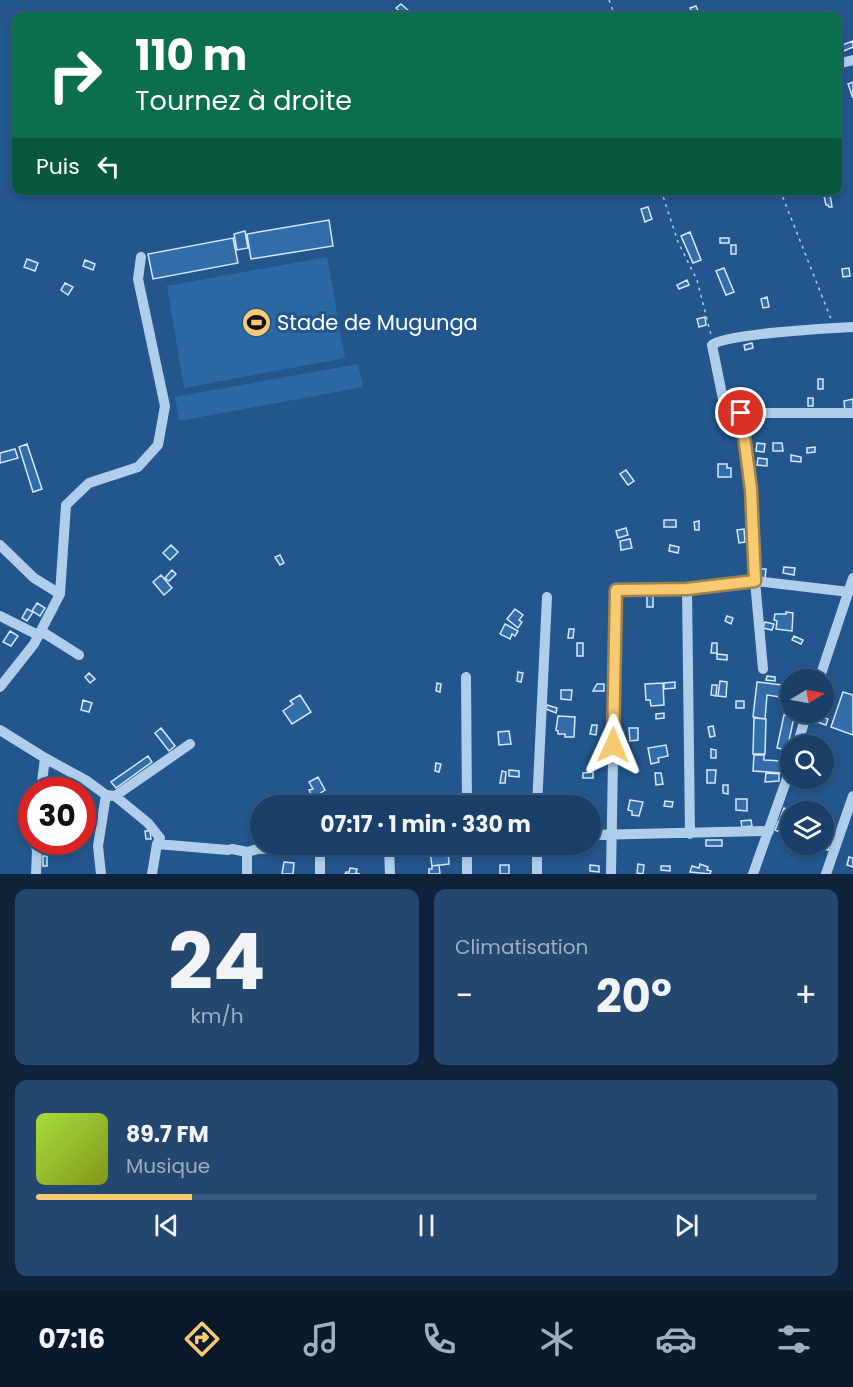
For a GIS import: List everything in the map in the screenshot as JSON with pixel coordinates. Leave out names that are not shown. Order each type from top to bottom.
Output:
[{"type":"street","points":[[0,687],[34,644],[60,594],[66,505],[89,483],[138,467],[158,445],[165,406],[138,279],[141,257]]},
{"type":"street","points":[[853,327],[736,337],[716,341],[712,345],[725,409],[741,413],[853,413]]},
{"type":"street","points":[[741,413],[751,489],[755,581],[763,669]]},
{"type":"street","points":[[0,545],[34,578],[60,594]]},
{"type":"street","points":[[823,669],[853,578]]},
{"type":"street","points":[[611,874],[616,590],[687,589],[755,581],[849,592]]},
{"type":"street","points":[[687,589],[690,834]]},
{"type":"street","points":[[538,795],[547,597]]},
{"type":"street","points":[[0,616],[40,633],[79,655]]},
{"type":"street","points":[[466,677],[467,795]]},
{"type":"street","points":[[0,730],[111,795],[148,823],[160,838],[152,874]]},
{"type":"street","points":[[101,874],[98,846],[111,795],[190,744]]},
{"type":"street","points":[[43,777],[45,758]]},
{"type":"street","points":[[753,874],[783,789]]},
{"type":"street","points":[[826,874],[853,796]]},
{"type":"street","points":[[601,835],[769,831]]},
{"type":"street","points":[[157,844],[250,851]]},
{"type":"street","points":[[247,852],[247,874]]},
{"type":"street","points":[[36,874],[37,855]]},
{"type":"street","points":[[320,855],[320,874]]},
{"type":"street","points":[[389,855],[390,874]]},
{"type":"street","points":[[467,855],[467,874]]},
{"type":"street","points":[[537,855],[537,874]]},
{"type":"path","points":[[663,195],[678,242],[697,280],[711,331],[712,345]]},
{"type":"path","points":[[782,195],[835,328]]},
{"type":"shaded area","name":"Stade de Mugunga","points":[[327,257],[345,358],[184,388],[167,286]]},
{"type":"shaded area","points":[[358,364],[363,387],[179,421],[175,397]]},
{"type":"building","points":[[401,4],[409,11],[400,12],[396,8]]},
{"type":"building","points":[[696,6],[699,12],[692,12],[690,8]]},
{"type":"building","points":[[853,41],[853,47],[844,51],[842,45]]},
{"type":"building","points":[[853,82],[853,98],[848,84]]},
{"type":"building","points":[[830,195],[832,207],[826,205],[824,196]]},
{"type":"building","points":[[648,207],[652,219],[645,222],[641,209]]},
{"type":"building","points":[[329,220],[333,246],[251,259],[247,234]]},
{"type":"building","points":[[245,231],[248,248],[237,250],[234,234]]},
{"type":"building","points":[[690,232],[701,260],[693,263],[681,236]]},
{"type":"building","points":[[233,238],[238,263],[153,279],[148,254]]},
{"type":"building","points":[[720,238],[729,238],[729,243],[720,243]]},
{"type":"building","points":[[731,245],[736,245],[736,254],[731,254]]},
{"type":"building","points":[[27,259],[38,263],[35,271],[24,267]]},
{"type":"building","points":[[85,260],[95,264],[93,270],[83,266]]},
{"type":"building","points":[[724,268],[734,292],[726,295],[716,271]]},
{"type":"building","points":[[849,268],[850,276],[843,277],[842,269]]},
{"type":"building","points":[[687,280],[689,285],[679,289],[677,285]]},
{"type":"building","points":[[65,283],[73,287],[68,295],[61,290]]},
{"type":"building","points":[[767,297],[769,307],[763,308],[761,299]]},
{"type":"building","points":[[705,317],[706,325],[699,327],[697,319]]},
{"type":"building","points":[[752,343],[753,348],[745,350],[744,345]]},
{"type":"building","points":[[818,379],[823,379],[823,389],[818,389]]},
{"type":"building","points":[[808,398],[813,398],[813,406],[808,406]]},
{"type":"building","points":[[853,399],[853,409],[845,411],[844,401]]},
{"type":"building","points":[[729,423],[733,423],[733,432],[728,432]]},
{"type":"building","points":[[757,443],[765,444],[764,452],[756,451]]},
{"type":"building","points":[[773,443],[782,443],[783,451],[773,451]]},
{"type":"building","points":[[27,444],[42,489],[33,492],[19,447]]},
{"type":"building","points":[[815,447],[815,452],[807,453],[807,448]]},
{"type":"building","points":[[15,449],[18,458],[0,463],[0,453]]},
{"type":"building","points":[[791,455],[801,457],[801,462],[791,461]]},
{"type":"building","points":[[758,458],[767,459],[767,466],[757,465]]},
{"type":"building","points":[[718,464],[727,464],[727,468],[731,468],[731,477],[718,477]]},
{"type":"building","points":[[626,470],[634,481],[628,485],[620,474]]},
{"type":"building","points":[[664,520],[676,520],[676,527],[664,527]]},
{"type":"building","points":[[699,521],[699,530],[695,530],[694,522]]},
{"type":"building","points":[[626,528],[628,535],[618,538],[616,531]]},
{"type":"building","points":[[744,529],[745,542],[739,543],[737,530]]},
{"type":"building","points":[[630,539],[632,548],[621,550],[620,541]]},
{"type":"building","points":[[171,545],[178,552],[170,560],[163,553]]},
{"type":"building","points":[[670,545],[679,547],[678,553],[669,551]]},
{"type":"building","points":[[280,555],[284,563],[280,565],[275,557]]},
{"type":"building","points":[[784,567],[795,568],[794,575],[783,573]]},
{"type":"building","points":[[761,569],[766,569],[765,579],[759,578]]},
{"type":"building","points":[[172,570],[176,574],[169,581],[165,578]]},
{"type":"building","points":[[161,575],[172,588],[164,595],[153,582]]},
{"type":"building","points":[[647,595],[653,595],[653,607],[647,607]]},
{"type":"building","points":[[37,603],[45,608],[40,616],[32,611]]},
{"type":"building","points":[[27,609],[33,612],[27,621],[22,618]]},
{"type":"building","points":[[515,609],[523,615],[519,620],[522,622],[518,628],[507,619]]},
{"type":"building","points":[[786,612],[793,613],[792,631],[776,629],[775,614],[786,614]]},
{"type":"building","points":[[727,616],[733,618],[731,624],[725,621]]},
{"type":"building","points":[[765,622],[774,624],[772,630],[763,628]]},
{"type":"building","points":[[505,624],[518,631],[515,636],[512,634],[510,639],[500,634]]},
{"type":"building","points":[[569,629],[574,629],[573,638],[568,638]]},
{"type":"building","points":[[10,631],[18,636],[11,646],[3,642]]},
{"type":"building","points":[[794,636],[803,640],[801,644],[792,640]]},
{"type":"building","points":[[577,643],[583,643],[583,656],[577,656]]},
{"type":"building","points":[[712,643],[717,643],[717,653],[711,653]]},
{"type":"building","points":[[717,654],[727,655],[727,660],[717,659]]},
{"type":"building","points":[[518,672],[523,673],[521,682],[517,681]]},
{"type":"building","points":[[89,673],[95,679],[90,683],[85,677]]},
{"type":"building","points":[[767,676],[775,677],[775,681],[766,680]]},
{"type":"building","points":[[720,681],[727,682],[726,697],[718,696]]},
{"type":"building","points":[[675,682],[675,688],[664,689],[664,683]]},
{"type":"building","points":[[757,682],[780,685],[780,697],[767,695],[765,719],[753,717]]},
{"type":"building","points":[[437,683],[441,684],[440,692],[436,691]]},
{"type":"building","points":[[663,683],[664,705],[651,706],[650,700],[646,700],[645,684]]},
{"type":"building","points":[[597,684],[604,684],[604,691],[593,691]]},
{"type":"building","points":[[712,685],[717,685],[716,696],[711,695]]},
{"type":"building","points":[[561,690],[572,690],[571,700],[561,699]]},
{"type":"building","points":[[843,692],[853,695],[853,735],[831,727]]},
{"type":"building","points":[[300,695],[311,712],[292,724],[283,711],[293,704],[290,701]]},
{"type":"building","points":[[83,700],[92,703],[89,712],[81,710]]},
{"type":"building","points":[[736,701],[744,701],[744,708],[736,708]]},
{"type":"building","points":[[547,705],[557,708],[556,713],[546,709]]},
{"type":"building","points":[[664,713],[664,718],[656,719],[656,714]]},
{"type":"building","points":[[558,716],[575,717],[574,737],[558,734],[556,730]]},
{"type":"building","points":[[754,718],[766,719],[765,754],[753,754]]},
{"type":"building","points":[[782,723],[793,723],[790,735],[780,735],[780,749],[777,748]]},
{"type":"building","points":[[592,725],[597,725],[596,735],[590,734]]},
{"type":"building","points":[[713,726],[715,736],[710,737],[708,727]]},
{"type":"building","points":[[161,728],[175,746],[169,751],[155,733]]},
{"type":"building","points":[[629,728],[638,728],[638,740],[630,741]]},
{"type":"building","points":[[509,731],[511,744],[499,745],[498,732]]},
{"type":"building","points":[[666,745],[668,756],[658,758],[659,762],[651,764],[648,748]]},
{"type":"building","points":[[711,749],[716,750],[716,758],[711,758]]},
{"type":"building","points":[[754,755],[764,755],[764,760],[780,761],[780,773],[753,771]]},
{"type":"building","points":[[148,756],[152,762],[116,788],[111,782]]},
{"type":"building","points":[[436,763],[441,764],[439,772],[435,771]]},
{"type":"building","points":[[509,770],[519,771],[519,777],[509,776]]},
{"type":"building","points":[[707,770],[716,770],[715,783],[707,783]]},
{"type":"building","points":[[502,771],[506,772],[505,783],[500,783]]},
{"type":"building","points":[[593,772],[593,778],[583,778],[583,773]]},
{"type":"building","points":[[655,773],[661,773],[663,784],[656,785]]},
{"type":"building","points":[[766,773],[779,774],[779,781],[765,782]]},
{"type":"building","points":[[318,777],[325,790],[318,795],[312,795],[309,790],[313,789],[309,782]]},
{"type":"building","points":[[723,785],[728,785],[728,794],[723,793]]},
{"type":"building","points":[[736,799],[747,799],[747,811],[736,810]]},
{"type":"building","points":[[630,800],[643,802],[639,816],[632,815],[632,811],[628,810]]},
{"type":"building","points":[[665,801],[673,802],[672,807],[664,806]]},
{"type":"building","points":[[751,820],[752,826],[742,827],[741,821]]},
{"type":"building","points":[[778,822],[780,823],[780,832],[775,830]]},
{"type":"building","points":[[145,831],[150,831],[151,839],[146,839]]},
{"type":"building","points":[[706,840],[722,840],[722,846],[706,846]]},
{"type":"building","points":[[430,855],[448,855],[449,864],[432,866]]},
{"type":"building","points":[[43,856],[47,856],[47,866],[43,866]]},
{"type":"building","points":[[849,857],[853,858],[853,867],[847,865]]},
{"type":"building","points":[[284,862],[294,863],[293,874],[282,874]]},
{"type":"building","points":[[638,864],[644,865],[643,874],[637,873]]},
{"type":"building","points":[[700,864],[708,867],[710,874],[690,872],[692,866],[699,868]]},
{"type":"building","points":[[439,865],[440,874],[429,874],[432,866]]},
{"type":"building","points":[[500,865],[509,865],[509,874],[500,874]]},
{"type":"building","points":[[590,865],[599,866],[599,872],[590,871]]},
{"type":"building","points":[[661,866],[670,866],[670,871],[661,870]]},
{"type":"building","points":[[350,868],[357,869],[356,873],[360,874],[345,874]]},
{"type":"place","name":"Stade de Mugunga","points":[[256,322]]},
{"type":"route","points":[[613,745],[616,590],[687,589],[755,581],[751,489],[741,413]]}]
